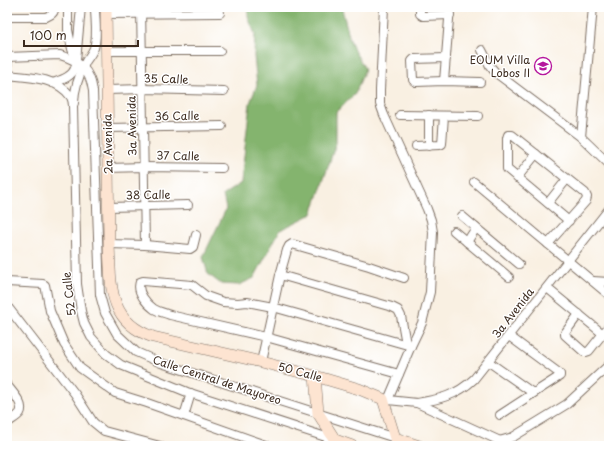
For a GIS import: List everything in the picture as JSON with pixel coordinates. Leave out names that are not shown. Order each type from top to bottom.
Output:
[{"type":"main road","name":"2a Avenida","points":[[106,11],[111,281]]},
{"type":"main road","name":"50 Calle","points":[[111,281],[115,302],[120,313],[129,323],[141,332],[153,337],[315,376],[359,389],[386,400]]},
{"type":"main road","points":[[315,376],[318,413],[335,440],[352,446]]},
{"type":"main road","points":[[386,400],[395,438]]},
{"type":"main road","name":"Calle Central de Mayoreo","points":[[395,438],[419,446]]},
{"type":"street","points":[[68,7],[68,30],[76,61]]},
{"type":"street","points":[[53,83],[64,79],[71,74],[75,68],[81,7]]},
{"type":"street","name":"52 Calle","points":[[95,7],[96,39],[94,49],[77,82],[74,95],[77,284],[84,323],[91,337],[106,354],[121,365],[191,393],[335,440]]},
{"type":"street","points":[[384,7],[380,104],[427,209],[433,232],[430,292],[422,323],[408,345],[399,374],[386,400]]},
{"type":"street","points":[[420,7],[420,14],[423,16],[450,11],[444,81]]},
{"type":"street","points":[[581,137],[593,7]]},
{"type":"street","points":[[7,17],[46,17],[52,15],[55,9]]},
{"type":"street","points":[[106,11],[141,10],[220,13]]},
{"type":"street","name":"3a Avenida","points":[[141,10],[145,244]]},
{"type":"street","points":[[482,50],[490,66],[496,73],[581,137],[609,164]]},
{"type":"street","points":[[107,51],[220,51]]},
{"type":"street","points":[[7,67],[8,57],[60,55],[76,61],[84,69]]},
{"type":"street","points":[[446,58],[414,59],[412,61],[413,80],[416,82],[480,82]]},
{"type":"street","name":"Calle Central de Mayoreo","points":[[84,69],[92,82],[93,91],[100,295],[105,314],[117,334],[136,352],[161,363],[395,438]]},
{"type":"street","points":[[7,75],[30,77],[53,83],[67,92],[72,98],[74,106]]},
{"type":"street","name":"35 Calle","points":[[107,90],[143,89],[224,91]]},
{"type":"street","points":[[400,115],[478,116]]},
{"type":"street","points":[[429,115],[429,146]]},
{"type":"street","points":[[416,146],[442,144],[444,116]]},
{"type":"street","points":[[429,124],[444,125]]},
{"type":"street","name":"36 Calle","points":[[108,128],[222,126]]},
{"type":"street","points":[[548,244],[569,221],[586,201],[587,197],[585,193],[512,135],[508,135],[507,169],[569,221]]},
{"type":"street","points":[[517,178],[536,154]]},
{"type":"street","name":"37 Calle","points":[[108,168],[222,168]]},
{"type":"street","points":[[548,203],[567,179]]},
{"type":"street","points":[[474,182],[609,295]]},
{"type":"street","name":"38 Calle","points":[[109,207],[188,205]]},
{"type":"street","name":"3a Avenida","points":[[416,403],[437,400],[456,393],[474,379],[568,261],[606,218],[609,209]]},
{"type":"street","points":[[462,216],[519,264]]},
{"type":"street","points":[[466,242],[476,228]]},
{"type":"street","points":[[454,231],[509,277]]},
{"type":"street","points":[[110,244],[145,244],[190,249],[193,247],[196,235]]},
{"type":"street","points":[[261,362],[280,275],[287,250],[292,244],[369,266],[404,278]]},
{"type":"street","points":[[280,275],[398,310],[401,316],[408,345]]},
{"type":"street","points":[[399,374],[266,337],[185,319],[155,310],[144,300],[139,284],[143,281],[192,285],[206,296],[223,302],[246,302],[273,307],[408,345]]},
{"type":"street","points":[[7,282],[45,285],[50,311],[64,344],[80,368],[115,393],[269,446]]},
{"type":"street","points":[[593,282],[609,282]]},
{"type":"street","points":[[547,288],[602,334]]},
{"type":"street","points":[[7,306],[75,394],[92,422],[104,431],[160,446]]},
{"type":"street","points":[[579,314],[565,333],[566,336],[584,352],[588,351],[609,326]]},
{"type":"street","points":[[500,415],[560,376],[559,372],[509,336]]},
{"type":"street","points":[[489,362],[533,394]]},
{"type":"street","points":[[499,441],[513,437],[567,404],[609,365]]},
{"type":"street","points":[[7,386],[20,402],[21,408],[19,414],[7,423]]},
{"type":"street","points":[[184,416],[191,393]]},
{"type":"street","name":"50 Calle","points":[[386,400],[416,403],[511,446]]},
{"type":"green space","points":[[248,7],[343,7],[342,9],[350,40],[365,69],[355,94],[336,112],[336,143],[312,214],[280,230],[254,278],[239,285],[221,284],[208,274],[203,257],[226,209],[223,195],[241,183],[250,103],[257,85],[254,56],[255,34],[248,17]]},
{"type":"place","name":"EOUM Villa Lobos II","points":[[543,66]]}]
